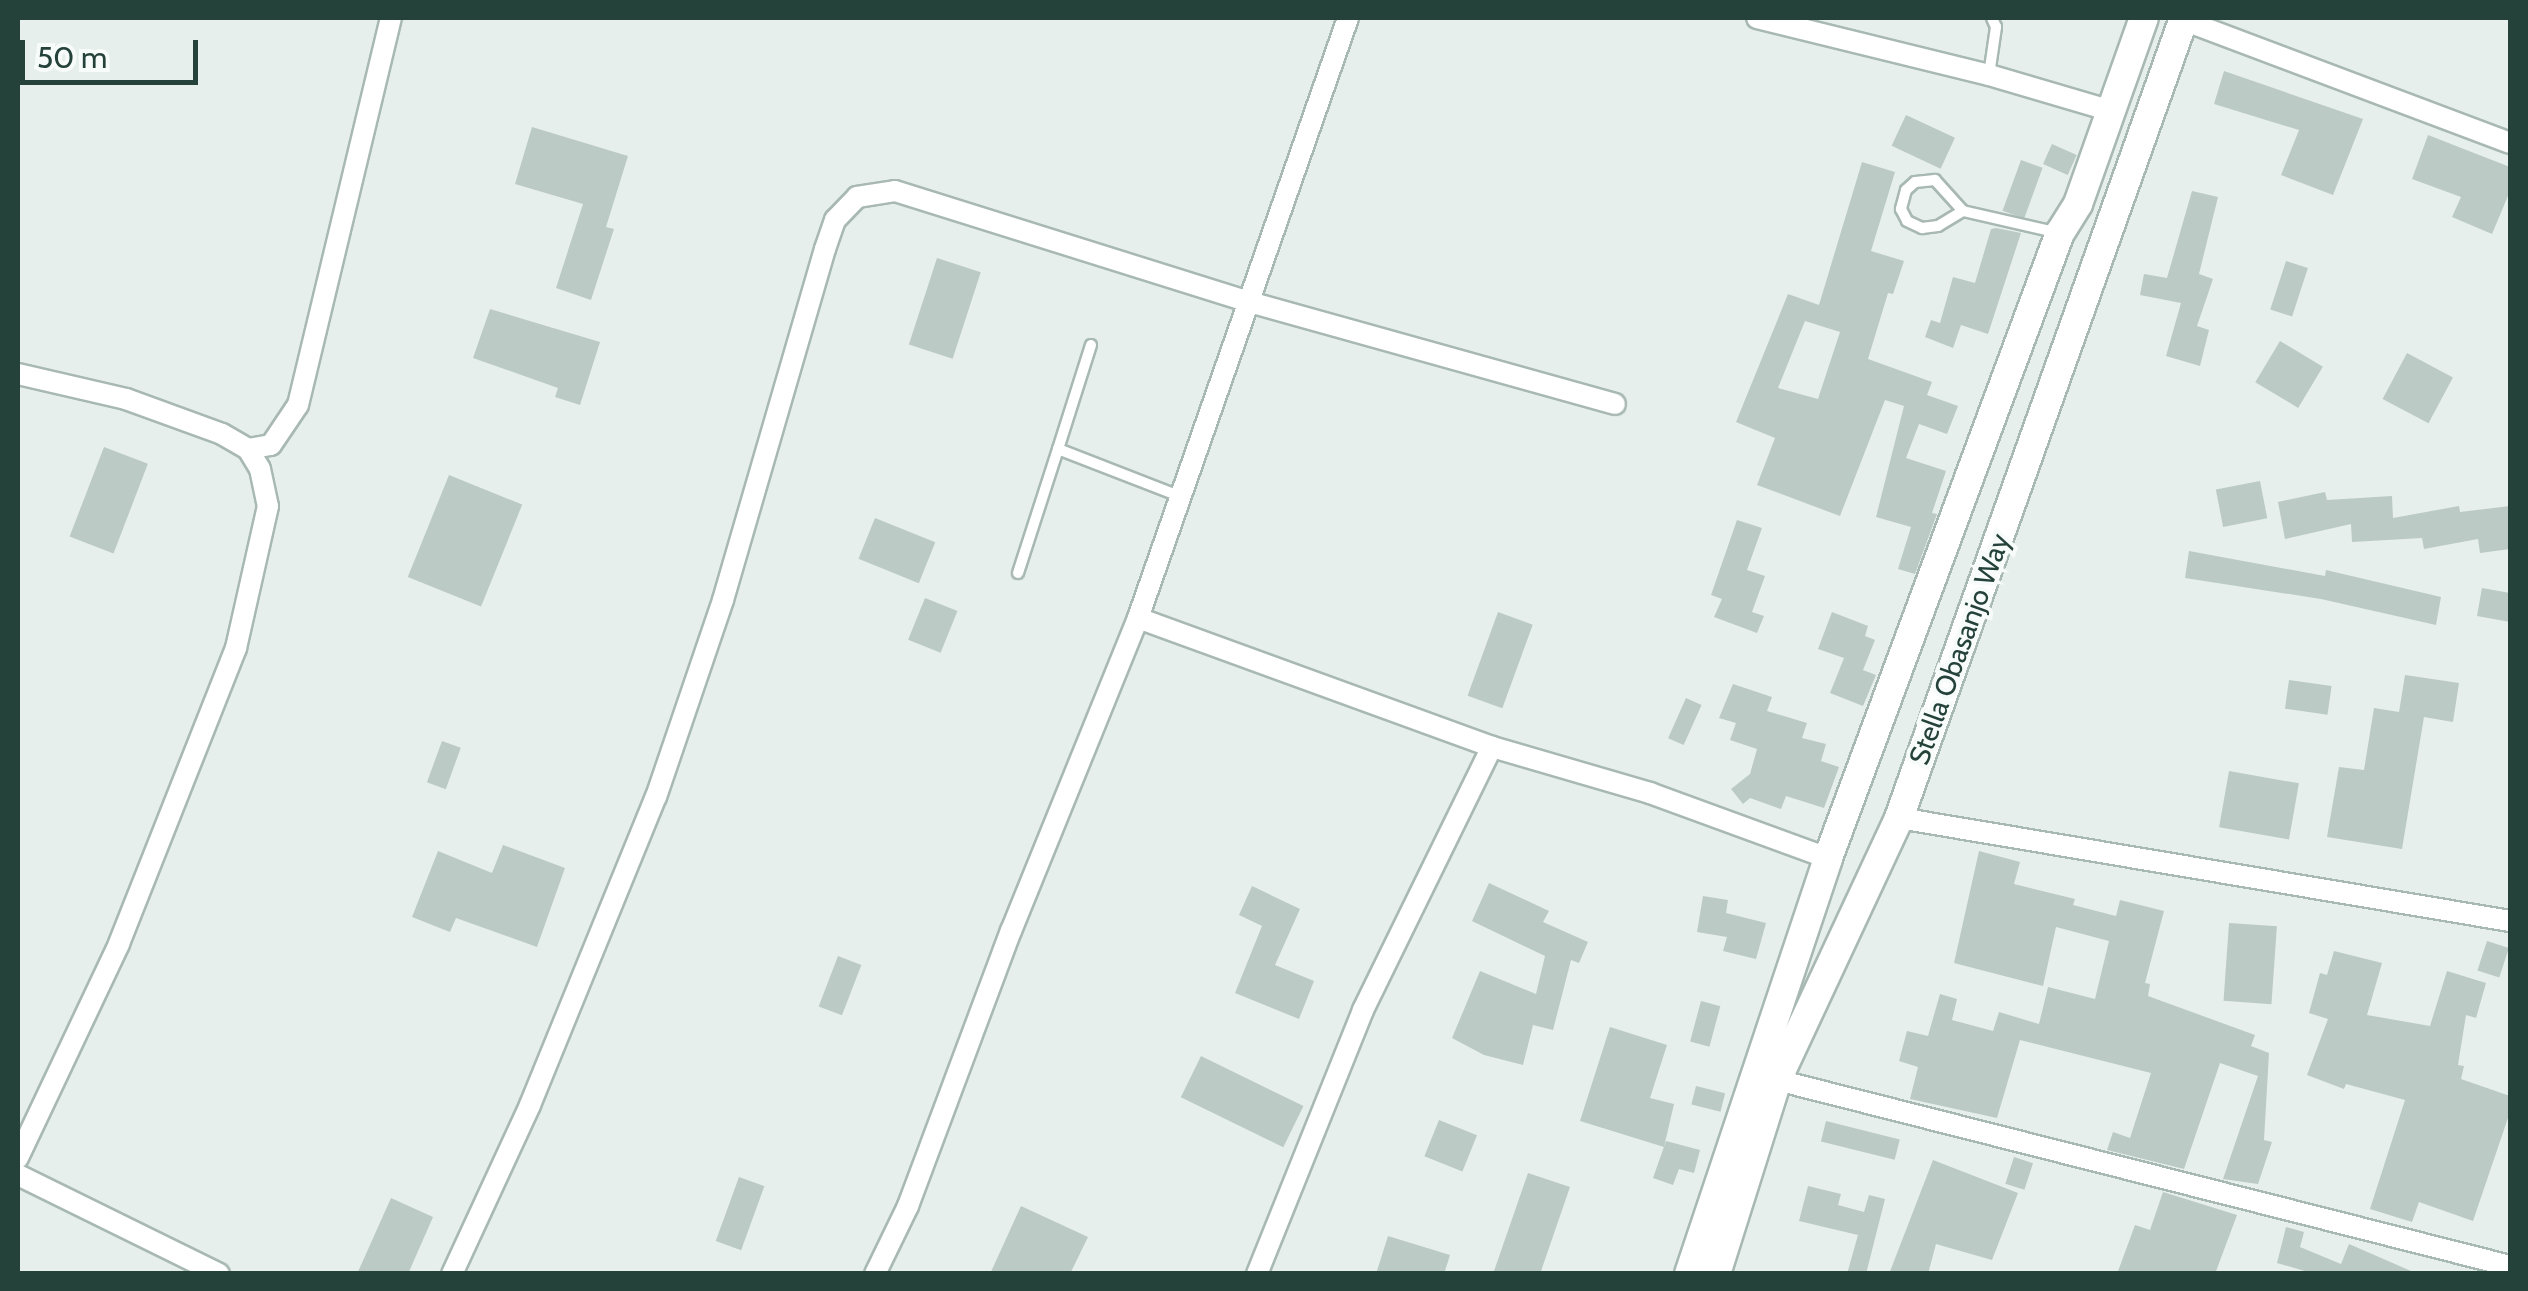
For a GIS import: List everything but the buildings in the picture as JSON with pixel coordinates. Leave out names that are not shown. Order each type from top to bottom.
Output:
[{"type":"street","points":[[248,449],[271,446],[298,405],[391,18]]},
{"type":"street","points":[[875,1274],[908,1206],[1011,931],[1138,618],[1348,18]]},
{"type":"street","points":[[1757,18],[1989,74],[2111,111]]},
{"type":"street","points":[[1690,1274],[1828,858],[2060,234],[2078,204],[2144,18]]},
{"type":"street","points":[[2183,19],[2510,143]]},
{"type":"street","name":"Stella Obasanjo Way","points":[[1716,1274],[1777,1080],[1899,818],[2183,19]]},
{"type":"street","points":[[452,1274],[530,1105],[656,797],[723,600],[835,220],[857,197],[894,190],[1246,301],[1615,404]]},
{"type":"street","points":[[18,374],[126,399],[222,434],[248,449],[260,470],[268,506],[236,648],[119,944],[18,1158]]},
{"type":"street","points":[[1138,618],[1492,747],[1650,793],[1828,858]]},
{"type":"street","points":[[1257,1274],[1363,1010],[1492,747]]},
{"type":"street","points":[[1899,818],[2510,920]]},
{"type":"street","points":[[1777,1080],[2510,1266]]},
{"type":"street","points":[[18,1174],[219,1274]]},
{"type":"lane","points":[[1989,74],[1996,27],[1992,18]]},
{"type":"lane","points":[[1963,212],[1938,226],[1922,228],[1907,221],[1901,209],[1906,190],[1914,182],[1934,180],[1963,212],[2060,234]]},
{"type":"lane","points":[[1018,573],[1091,344]]},
{"type":"lane","points":[[1058,449],[1183,498]]}]
